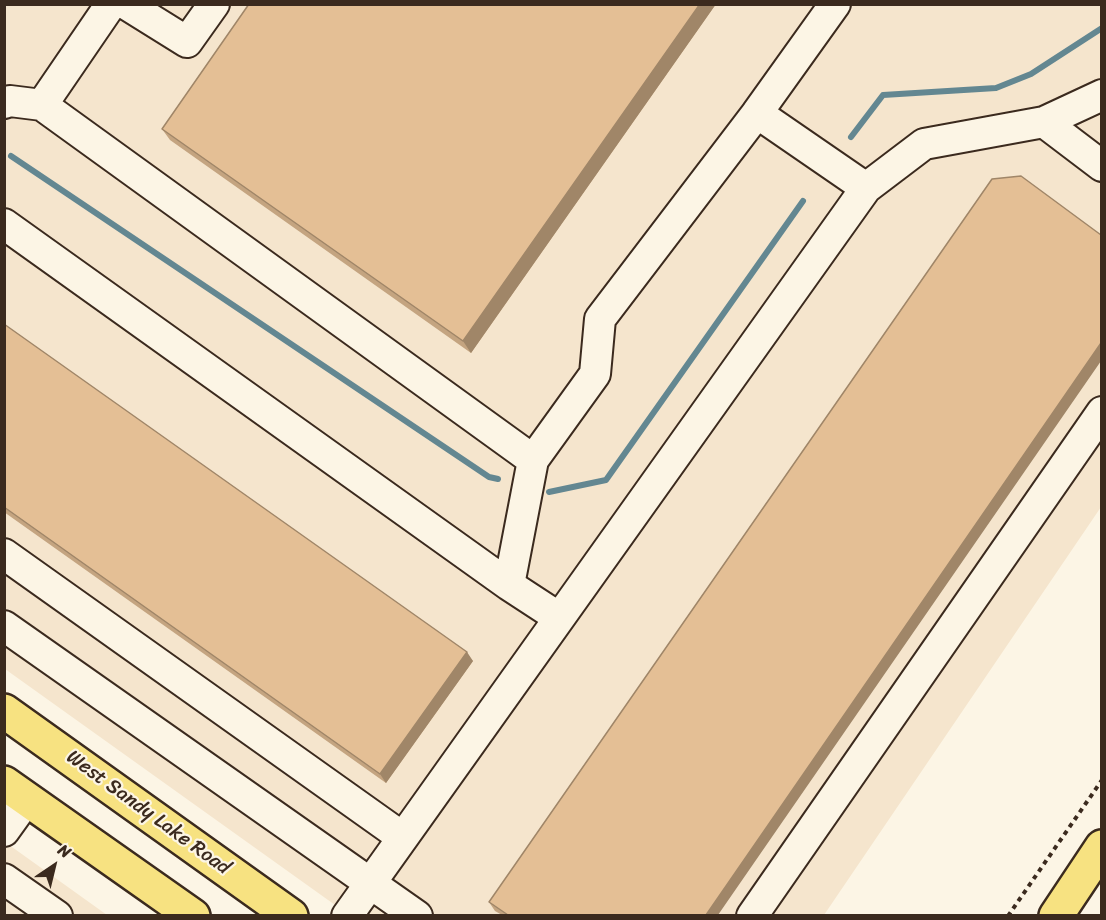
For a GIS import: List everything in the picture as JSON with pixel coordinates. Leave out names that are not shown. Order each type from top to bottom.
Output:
[{"type":"main road","name":"West Sandy Lake Road","points":[[4,711],[291,915]]},
{"type":"main road","points":[[16,791],[193,915]]},
{"type":"main road","points":[[1056,915],[1101,848]]},
{"type":"lane","points":[[42,105],[111,4]]},
{"type":"lane","points":[[126,4],[187,42],[214,4]]},
{"type":"lane","points":[[509,585],[533,460],[595,374],[600,320],[757,113],[835,4]]},
{"type":"lane","points":[[347,915],[866,188],[924,144],[1044,122],[1101,95]]},
{"type":"lane","points":[[4,103],[10,101],[42,105],[533,460]]},
{"type":"lane","points":[[757,113],[866,188]]},
{"type":"lane","points":[[1044,122],[1101,166]]},
{"type":"lane","points":[[4,224],[509,585],[558,617]]},
{"type":"lane","points":[[752,915],[1101,412]]},
{"type":"lane","points":[[4,554],[402,837]]},
{"type":"lane","points":[[4,626],[417,915]]},
{"type":"lane","points":[[4,831],[16,791]]},
{"type":"lane","points":[[4,879],[57,915]]},
{"type":"path","points":[[1008,915],[1101,780]]},
{"type":"shaded area","points":[[5,5],[1101,5],[1101,507],[824,915],[349,915],[5,669]]},
{"type":"shaded area","points":[[5,842],[107,915],[5,915]]},
{"type":"building","points":[[249,4],[700,4],[463,341],[162,129]]},
{"type":"building","points":[[1021,176],[1101,235],[1101,343],[706,915],[508,915],[489,902],[992,179]]},
{"type":"building","points":[[4,324],[467,652],[380,774],[4,507]]},
{"type":"waterway","points":[[851,137],[883,95],[996,88],[1031,74],[1102,28]]},
{"type":"waterway","points":[[11,156],[489,477],[498,479]]},
{"type":"waterway","points":[[549,492],[606,480],[803,201]]}]
